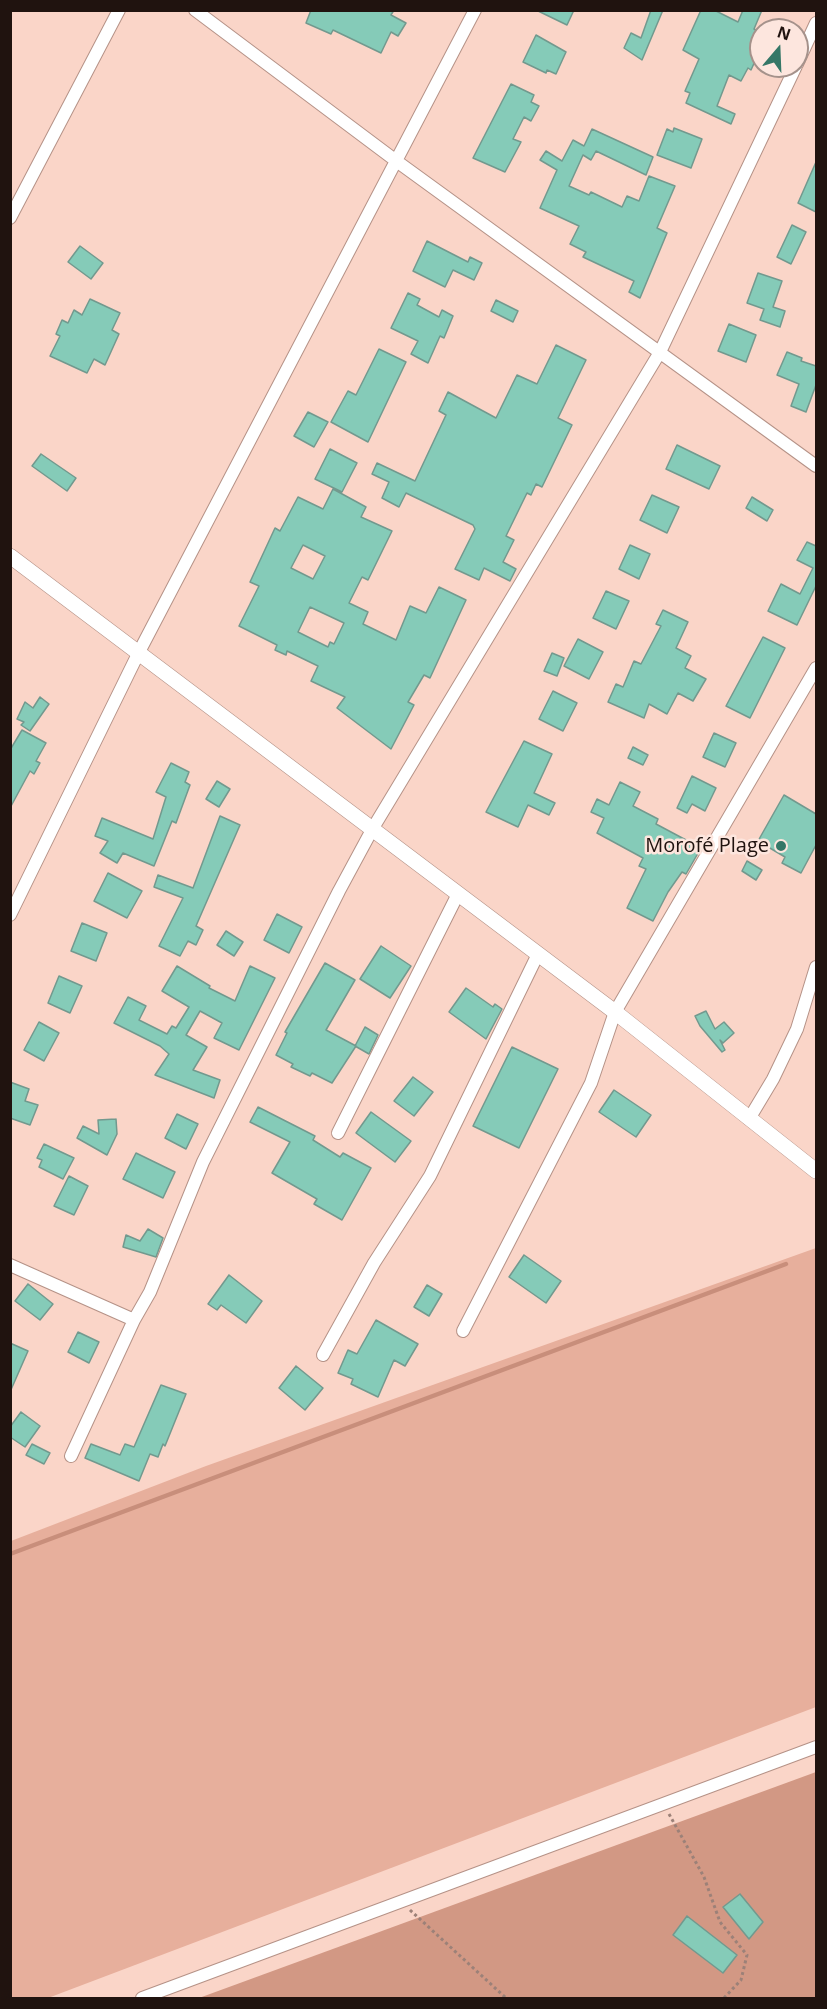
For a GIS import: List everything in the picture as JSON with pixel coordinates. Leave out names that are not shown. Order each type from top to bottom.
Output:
[{"type":"street","points":[[10,218],[119,10]]},
{"type":"street","points":[[195,10],[395,160],[816,466]]},
{"type":"street","points":[[10,915],[139,652],[475,10]]},
{"type":"street","points":[[809,38],[816,23]]},
{"type":"street","points":[[71,1456],[134,1320],[150,1293],[203,1162],[373,828],[660,352],[791,78]]},
{"type":"street","points":[[10,556],[615,1012],[816,1171]]},
{"type":"street","points":[[463,1331],[591,1083],[615,1012],[816,668]]},
{"type":"street","points":[[338,1132],[458,894]]},
{"type":"street","points":[[323,1355],[374,1263],[430,1176],[538,954]]},
{"type":"street","points":[[749,1119],[773,1079],[796,1029],[816,967]]},
{"type":"street","points":[[11,1267],[134,1320]]},
{"type":"street","points":[[142,1998],[816,1747]]},
{"type":"path","points":[[664,1804],[704,1876],[720,1922],[747,1955],[741,1980],[724,1998]]},
{"type":"path","points":[[402,1903],[506,1998]]},
{"type":"shaded area","points":[[816,1248],[816,1707],[48,1998],[11,1998],[11,1541],[206,1466]]},
{"type":"shaded area","points":[[816,1772],[816,1998],[199,1998]]},
{"type":"building","points":[[311,10],[394,10],[391,15],[406,23],[398,36],[391,32],[381,53],[333,30],[331,34],[306,23]]},
{"type":"building","points":[[536,10],[574,10],[567,25]]},
{"type":"building","points":[[651,10],[663,10],[642,60],[624,48],[631,33],[641,38]]},
{"type":"building","points":[[701,10],[714,10],[738,22],[743,10],[762,10],[759,18],[749,18],[749,69],[741,81],[729,75],[717,106],[735,114],[731,124],[686,103],[690,93],[685,91],[699,59],[683,50]]},
{"type":"building","points":[[536,35],[566,52],[556,74],[547,70],[546,73],[523,62]]},
{"type":"building","points":[[511,84],[534,95],[531,102],[539,106],[531,121],[524,117],[513,139],[521,142],[505,172],[473,158]]},
{"type":"building","points":[[674,128],[702,139],[691,168],[657,155],[667,129],[673,132]]},
{"type":"building","points":[[592,129],[653,157],[646,175],[596,151],[591,160],[583,155],[569,186],[589,195],[591,192],[622,207],[627,196],[639,201],[649,176],[675,186],[657,228],[667,233],[640,298],[629,292],[634,281],[583,257],[586,252],[570,244],[579,226],[540,208],[557,170],[540,160],[546,151],[562,161],[573,140],[584,146]]},
{"type":"building","points":[[816,162],[816,212],[798,203]]},
{"type":"building","points":[[792,225],[806,232],[791,264],[777,257]]},
{"type":"building","points":[[427,241],[468,262],[470,257],[482,263],[474,280],[453,270],[445,287],[413,271]]},
{"type":"building","points":[[80,246],[103,263],[91,279],[68,262]]},
{"type":"building","points":[[758,273],[782,281],[773,307],[785,311],[780,327],[760,320],[764,309],[747,303]]},
{"type":"building","points":[[408,293],[420,299],[417,305],[439,317],[442,310],[453,316],[444,338],[440,336],[428,363],[411,354],[418,341],[391,328]]},
{"type":"building","points":[[90,299],[120,313],[112,330],[119,334],[105,365],[94,359],[87,373],[50,356],[60,336],[56,334],[62,320],[68,323],[74,310],[82,315]]},
{"type":"building","points":[[496,300],[518,311],[513,322],[491,311]]},
{"type":"building","points":[[729,324],[756,335],[746,362],[718,351]]},
{"type":"building","points":[[556,345],[586,360],[558,418],[572,425],[542,487],[536,484],[531,495],[527,493],[506,536],[514,540],[503,562],[516,569],[510,581],[484,568],[479,580],[455,569],[475,529],[473,525],[406,493],[399,507],[382,498],[389,482],[372,474],[377,463],[415,481],[446,415],[439,411],[448,392],[496,418],[517,375],[537,384]]},
{"type":"building","points":[[379,349],[406,362],[368,442],[331,422],[348,391],[356,395]]},
{"type":"building","points":[[787,352],[802,358],[801,361],[816,366],[816,385],[806,412],[791,406],[799,384],[777,375]]},
{"type":"building","points":[[308,412],[328,422],[314,447],[294,436]]},
{"type":"building","points":[[677,445],[720,466],[709,489],[666,469]]},
{"type":"building","points":[[330,449],[357,463],[342,492],[315,479]]},
{"type":"building","points":[[41,454],[76,478],[67,491],[32,466]]},
{"type":"building","points":[[333,489],[366,507],[361,517],[392,531],[368,580],[362,577],[349,603],[368,612],[363,624],[396,640],[410,606],[426,613],[439,587],[466,600],[430,678],[424,675],[408,702],[414,705],[391,749],[337,708],[345,697],[311,681],[318,666],[287,651],[286,655],[275,650],[277,645],[239,626],[259,586],[250,582],[275,528],[280,531],[298,497],[323,509]],"holes":[[[303,545],[325,556],[313,579],[291,568]],[[310,607],[344,623],[334,644],[330,642],[328,647],[298,632]]]},
{"type":"building","points":[[652,495],[679,507],[667,533],[640,520]]},
{"type":"building","points":[[752,497],[773,510],[767,521],[746,508]]},
{"type":"building","points":[[807,542],[816,546],[816,586],[797,625],[768,611],[781,584],[800,594],[813,568],[797,560]]},
{"type":"building","points":[[630,545],[650,554],[639,579],[619,569]]},
{"type":"building","points":[[606,591],[629,601],[616,629],[593,618]]},
{"type":"building","points":[[663,610],[688,622],[676,648],[691,656],[685,668],[706,679],[693,701],[678,693],[667,714],[649,704],[644,718],[608,702],[616,684],[623,687],[634,661],[641,664],[661,626],[656,624]]},
{"type":"building","points":[[763,637],[785,648],[750,718],[726,706]]},
{"type":"building","points":[[578,639],[603,652],[589,679],[564,666]]},
{"type":"building","points":[[552,653],[564,658],[557,676],[544,671]]},
{"type":"building","points":[[553,691],[577,703],[563,731],[539,719]]},
{"type":"building","points":[[40,697],[49,704],[30,731],[21,725],[24,722],[17,719],[25,702],[33,708]]},
{"type":"building","points":[[22,730],[46,743],[36,761],[40,763],[34,774],[30,771],[10,808],[10,750]]},
{"type":"building","points":[[714,733],[736,743],[725,767],[703,757]]},
{"type":"building","points":[[524,741],[552,754],[534,793],[555,803],[549,815],[528,805],[518,827],[486,812]]},
{"type":"building","points":[[633,747],[648,755],[643,765],[628,758]]},
{"type":"building","points":[[171,763],[189,772],[185,782],[190,785],[176,823],[172,821],[154,866],[123,853],[117,863],[100,853],[108,841],[95,836],[102,818],[153,839],[166,797],[156,792]]},
{"type":"building","points":[[692,776],[716,788],[705,811],[692,804],[687,813],[677,808]]},
{"type":"building","points":[[217,781],[230,789],[219,807],[206,799]]},
{"type":"building","points":[[620,782],[640,792],[633,806],[658,819],[656,824],[701,848],[686,874],[682,872],[668,892],[653,921],[627,908],[646,869],[639,866],[643,858],[597,833],[604,818],[591,812],[597,799],[609,805]]},
{"type":"building","points":[[784,795],[816,814],[816,845],[801,873],[782,863],[785,857],[758,841]]},
{"type":"building","points":[[220,816],[240,825],[196,926],[203,930],[196,945],[188,941],[180,956],[159,946],[183,898],[154,887],[158,875],[193,888]]},
{"type":"building","points":[[747,861],[762,870],[756,880],[742,871]]},
{"type":"building","points":[[108,873],[142,891],[127,918],[94,901]]},
{"type":"building","points":[[277,914],[302,927],[289,953],[264,940]]},
{"type":"building","points":[[82,923],[107,933],[96,961],[71,951]]},
{"type":"building","points":[[226,931],[243,942],[234,956],[217,945]]},
{"type":"building","points":[[381,946],[411,966],[390,998],[360,979]]},
{"type":"building","points":[[325,963],[355,980],[326,1030],[356,1046],[332,1083],[312,1073],[310,1076],[291,1067],[293,1064],[276,1055],[287,1033],[285,1032]]},
{"type":"building","points":[[177,966],[210,986],[209,988],[235,1001],[250,966],[275,978],[239,1050],[214,1038],[222,1023],[200,1011],[186,1035],[207,1047],[193,1070],[220,1080],[214,1098],[155,1075],[169,1054],[160,1046],[114,1023],[128,997],[146,1006],[139,1020],[167,1034],[172,1026],[176,1028],[189,1007],[162,991]]},
{"type":"building","points":[[59,976],[82,986],[70,1013],[48,1003]]},
{"type":"building","points":[[466,988],[493,1007],[495,1004],[502,1009],[486,1039],[449,1012]]},
{"type":"building","points":[[706,1011],[715,1029],[724,1022],[734,1033],[723,1043],[720,1040],[725,1050],[722,1052],[700,1026],[695,1016]]},
{"type":"building","points":[[39,1022],[59,1033],[44,1061],[24,1050]]},
{"type":"building","points":[[365,1027],[378,1035],[369,1054],[355,1046]]},
{"type":"building","points":[[512,1047],[558,1069],[519,1148],[473,1126]]},
{"type":"building","points":[[413,1077],[433,1092],[414,1116],[394,1101]]},
{"type":"building","points":[[10,1082],[29,1089],[25,1101],[38,1105],[30,1125],[10,1118]]},
{"type":"building","points":[[614,1090],[651,1115],[636,1137],[599,1112]]},
{"type":"building","points":[[258,1107],[315,1136],[313,1140],[340,1157],[343,1153],[371,1168],[342,1220],[314,1204],[317,1199],[272,1173],[290,1142],[250,1122]]},
{"type":"building","points":[[371,1112],[411,1141],[395,1162],[356,1133]]},
{"type":"building","points":[[177,1114],[198,1124],[186,1149],[165,1138]]},
{"type":"building","points":[[116,1119],[117,1134],[107,1155],[77,1138],[83,1126],[99,1134],[98,1120]]},
{"type":"building","points":[[44,1144],[74,1158],[63,1179],[39,1167],[42,1160],[37,1158]]},
{"type":"building","points":[[136,1153],[175,1172],[163,1198],[123,1179]]},
{"type":"building","points":[[69,1176],[88,1186],[74,1215],[54,1206]]},
{"type":"building","points":[[148,1229],[163,1238],[156,1257],[123,1247],[126,1235],[140,1241]]},
{"type":"building","points":[[524,1255],[561,1281],[546,1303],[509,1277]]},
{"type":"building","points":[[229,1275],[262,1301],[246,1323],[221,1305],[217,1310],[208,1304]]},
{"type":"building","points":[[28,1284],[53,1304],[40,1320],[15,1301]]},
{"type":"building","points":[[427,1285],[442,1294],[429,1316],[414,1307]]},
{"type":"building","points":[[376,1320],[418,1344],[405,1366],[394,1360],[378,1397],[351,1384],[353,1379],[338,1373],[348,1350],[357,1354]]},
{"type":"building","points":[[78,1332],[99,1342],[89,1363],[68,1352]]},
{"type":"building","points":[[10,1343],[28,1351],[10,1392]]},
{"type":"building","points":[[296,1366],[323,1388],[305,1410],[279,1388]]},
{"type":"building","points":[[161,1385],[186,1394],[165,1446],[163,1444],[158,1457],[150,1454],[139,1481],[85,1458],[91,1444],[120,1455],[125,1444],[134,1447]]},
{"type":"building","points":[[21,1412],[40,1426],[25,1447],[10,1437],[10,1427]]},
{"type":"building","points":[[32,1444],[50,1453],[44,1464],[26,1455]]},
{"type":"building","points":[[740,1894],[763,1922],[749,1939],[723,1907]]},
{"type":"building","points":[[687,1916],[737,1955],[723,1973],[673,1935]]},
{"type":"waterway","points":[[10,1554],[786,1264]]},
{"type":"place","name":"Morofé Plage","points":[[781,846]]}]
